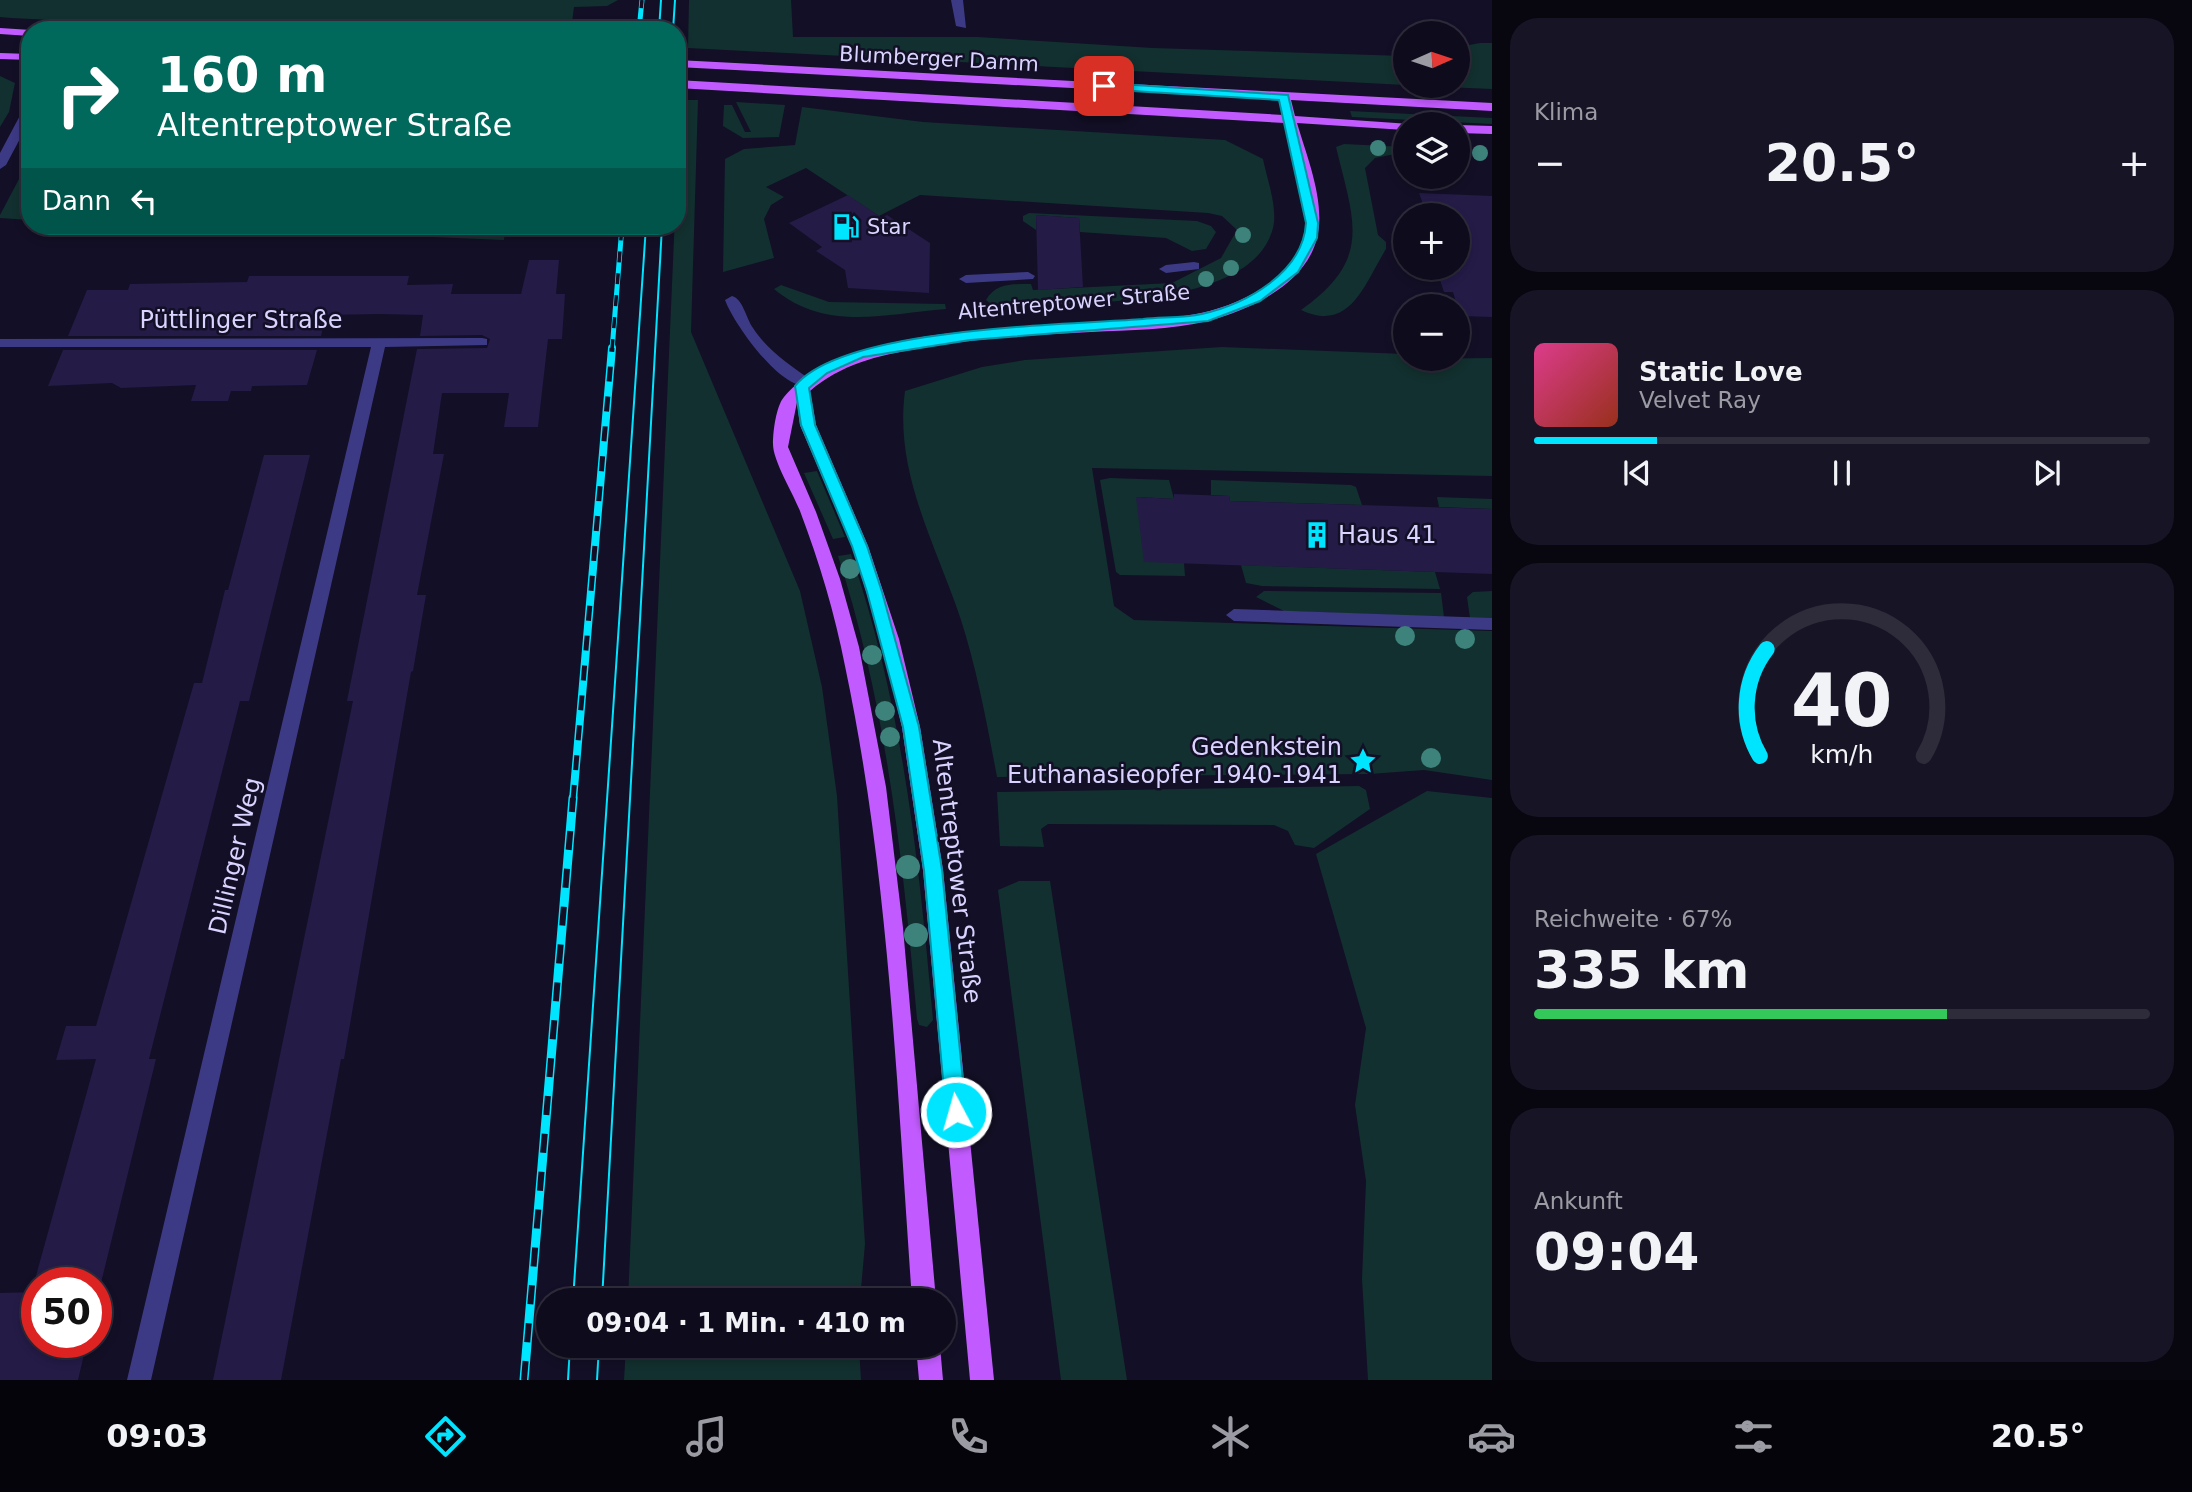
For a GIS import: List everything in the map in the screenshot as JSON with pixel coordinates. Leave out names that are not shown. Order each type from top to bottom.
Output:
[{"type":"main road","points":[[0,31],[21,32]]},
{"type":"main road","points":[[0,56],[21,57]]},
{"type":"main road","name":"Blumberger Damm","points":[[686,63],[1492,107]]},
{"type":"main road","name":"Blumberger Damm","points":[[686,84],[1393,125]]},
{"type":"main road","name":"Altentreptower Straße","points":[[923,1288],[891,890],[866,713],[852,649],[823,550],[780,447],[776,429],[783,407],[804,385],[822,370],[860,354],[970,336],[1203,318],[1256,298],[1294,269],[1311,238],[1310,206],[1284,97]]},
{"type":"main road","points":[[1470,129],[1492,130]]},
{"type":"main road","name":"Altentreptower Straße","points":[[804,385],[808,425],[863,557],[890,639],[911,727],[933,870],[982,1380]]},
{"type":"main road","points":[[929,1358],[931,1380]]},
{"type":"street","points":[[957,0],[962,26]]},
{"type":"street","points":[[0,165],[21,125]]},
{"type":"street","points":[[1166,270],[1194,266]]},
{"type":"street","points":[[966,279],[1028,276]]},
{"type":"street","points":[[732,300],[738,318],[765,356],[804,385]]},
{"type":"street","name":"Püttlinger Straße","points":[[0,343],[482,342]]},
{"type":"street","name":"Dillinger Weg","points":[[139,1380],[379,343]]},
{"type":"street","points":[[1234,615],[1492,624]]},
{"type":"green space","points":[[0,0],[618,0],[607,6],[574,7],[572,21],[79,21],[0,17]]},
{"type":"green space","points":[[689,0],[791,0],[793,37],[978,37],[1153,48],[1393,56],[1393,84],[688,48]]},
{"type":"green space","points":[[1492,43],[1492,89],[1470,88],[1470,45]]},
{"type":"green space","points":[[0,76],[15,83],[9,112],[0,127]]},
{"type":"green space","points":[[686,100],[698,100],[691,332],[800,591],[822,687],[837,796],[865,1244],[861,1288],[629,1288],[674,235],[686,235]]},
{"type":"green space","points":[[736,102],[785,105],[779,137],[743,138],[723,126],[724,105],[732,105],[745,132],[751,132]]},
{"type":"green space","points":[[802,107],[923,122],[1225,140],[1263,159],[1273,203],[1273,228],[1258,256],[1230,275],[1193,289],[1106,302],[993,306],[986,300],[990,294],[1000,287],[1011,285],[1031,284],[1033,290],[1172,283],[1221,258],[1237,230],[1222,216],[1208,213],[920,195],[879,216],[806,168],[766,187],[784,197],[771,205],[764,219],[774,258],[723,272],[725,159],[744,149],[795,145]]},
{"type":"green space","points":[[1350,111],[1393,113],[1393,119],[1352,117]]},
{"type":"green space","points":[[1470,117],[1492,118],[1492,124],[1470,123]]},
{"type":"green space","points":[[1344,144],[1393,146],[1393,154],[1375,158],[1365,168],[1378,235],[1386,242],[1386,249],[1354,302],[1332,315],[1318,315],[1301,310],[1339,274],[1348,256],[1352,238],[1352,218],[1336,147]]},
{"type":"green space","points":[[21,175],[21,219],[0,218]]},
{"type":"green space","points":[[1029,213],[1197,221],[1211,226],[1216,232],[1206,249],[1192,251],[1166,238],[1080,232],[1079,218],[1036,215],[1036,230],[1023,221],[1023,216]]},
{"type":"green space","points":[[385,235],[505,235],[504,240]]},
{"type":"green space","points":[[781,285],[829,302],[945,304],[946,309],[878,316],[835,316],[794,302],[774,289]]},
{"type":"green space","points":[[1222,347],[1393,354],[1393,371],[1470,371],[1470,358],[1492,358],[1492,476],[1092,468],[1114,606],[1134,620],[1492,631],[1492,780],[1424,770],[1370,774],[997,777],[966,637],[911,478],[903,421],[905,391],[982,367],[1025,360]]},
{"type":"green space","points":[[817,471],[845,537],[833,539],[804,473]]},
{"type":"green space","points":[[1100,480],[1169,480],[1174,499],[1137,497],[1184,563],[1185,576],[1120,575],[1116,572]]},
{"type":"green space","points":[[1211,480],[1351,485],[1356,487],[1362,505],[1230,501],[1229,496],[1211,495]]},
{"type":"green space","points":[[1437,497],[1492,499],[1492,509],[1439,507]]},
{"type":"green space","points":[[851,554],[884,669],[906,785],[922,902],[933,1020],[927,1027],[919,1025],[917,1019],[899,843],[881,727],[855,613],[838,556]]},
{"type":"green space","points":[[1241,565],[1435,572],[1440,589],[1262,586],[1246,583]]},
{"type":"green space","points":[[1264,591],[1441,593],[1444,617],[1284,611],[1256,597]]},
{"type":"green space","points":[[1492,591],[1492,618],[1470,618],[1467,597],[1473,592]]},
{"type":"green space","points":[[1359,786],[1366,790],[1370,809],[1314,848],[1295,845],[1288,831],[1274,825],[1048,824],[1041,829],[1044,847],[1000,846],[997,792]]},
{"type":"green space","points":[[1427,791],[1492,798],[1492,1380],[1368,1380],[1362,1279],[1366,1181],[1355,1105],[1366,1028],[1316,854]]},
{"type":"green space","points":[[1019,881],[1050,881],[1127,1380],[1061,1380],[998,890]]},
{"type":"green space","points":[[625,1358],[860,1358],[861,1380],[624,1380]]},
{"type":"building","points":[[1419,193],[1492,196],[1492,317],[1470,316],[1470,294],[1444,292],[1440,280],[1470,280],[1470,203],[1423,203]]},
{"type":"building","points":[[848,195],[882,218],[887,215],[930,243],[929,293],[848,288],[845,270],[816,251],[822,247],[789,223]]},
{"type":"building","points":[[1036,215],[1079,218],[1083,287],[1038,290]]},
{"type":"building","points":[[529,260],[559,260],[556,294],[565,294],[562,339],[548,339],[538,427],[504,427],[509,393],[442,393],[433,454],[444,454],[417,595],[426,595],[344,1059],[341,1059],[281,1380],[213,1380],[353,701],[347,701],[417,349],[487,348],[490,339],[482,335],[420,336],[423,315],[380,314],[326,315],[321,336],[68,336],[87,290],[128,290],[130,284],[247,282],[249,276],[409,276],[407,285],[453,284],[451,294],[521,294]]},
{"type":"building","points":[[63,350],[317,350],[307,385],[252,386],[251,391],[231,391],[228,401],[191,401],[196,385],[121,388],[112,383],[48,386]]},
{"type":"building","points":[[264,455],[310,455],[249,701],[240,701],[149,1059],[156,1059],[105,1267],[38,1267],[96,1059],[56,1060],[66,1026],[96,1026],[194,683],[202,683],[225,590],[228,590]]},
{"type":"building","name":"Haus 41","points":[[1174,494],[1229,496],[1230,501],[1492,509],[1492,574],[1144,562],[1136,497],[1174,499]]},
{"type":"building","points":[[21,1292],[21,1358],[83,1358],[78,1380],[0,1380],[0,1293]]},
{"type":"tram line","points":[[660,21],[661,0]]},
{"type":"tram line","points":[[674,21],[675,0]]},
{"type":"tram line","points":[[574,1288],[645,235]]},
{"type":"tram line","points":[[603,1288],[661,235]]},
{"type":"tram line","points":[[568,1380],[569,1358]]},
{"type":"tram line","points":[[597,1380],[598,1358]]},
{"type":"railway","points":[[640,21],[642,0]]},
{"type":"railway","points":[[612,350],[621,235]]},
{"type":"railway","points":[[573,800],[612,348]]},
{"type":"railway","points":[[524,1380],[573,798]]},
{"type":"place","name":"Star","points":[[846,227]]},
{"type":"place","name":"Haus 41","points":[[1317,535]]},
{"type":"place","name":"Gedenkstein Euthanasieopfer 1940-1941","points":[[1363,761]]},
{"type":"route","points":[[956,1112],[933,870],[911,727],[890,639],[875,592],[860,546],[808,425],[802,386],[822,370],[860,354],[970,336],[1203,318],[1256,298],[1294,269],[1311,238],[1312,223],[1284,97],[1104,86]]}]
